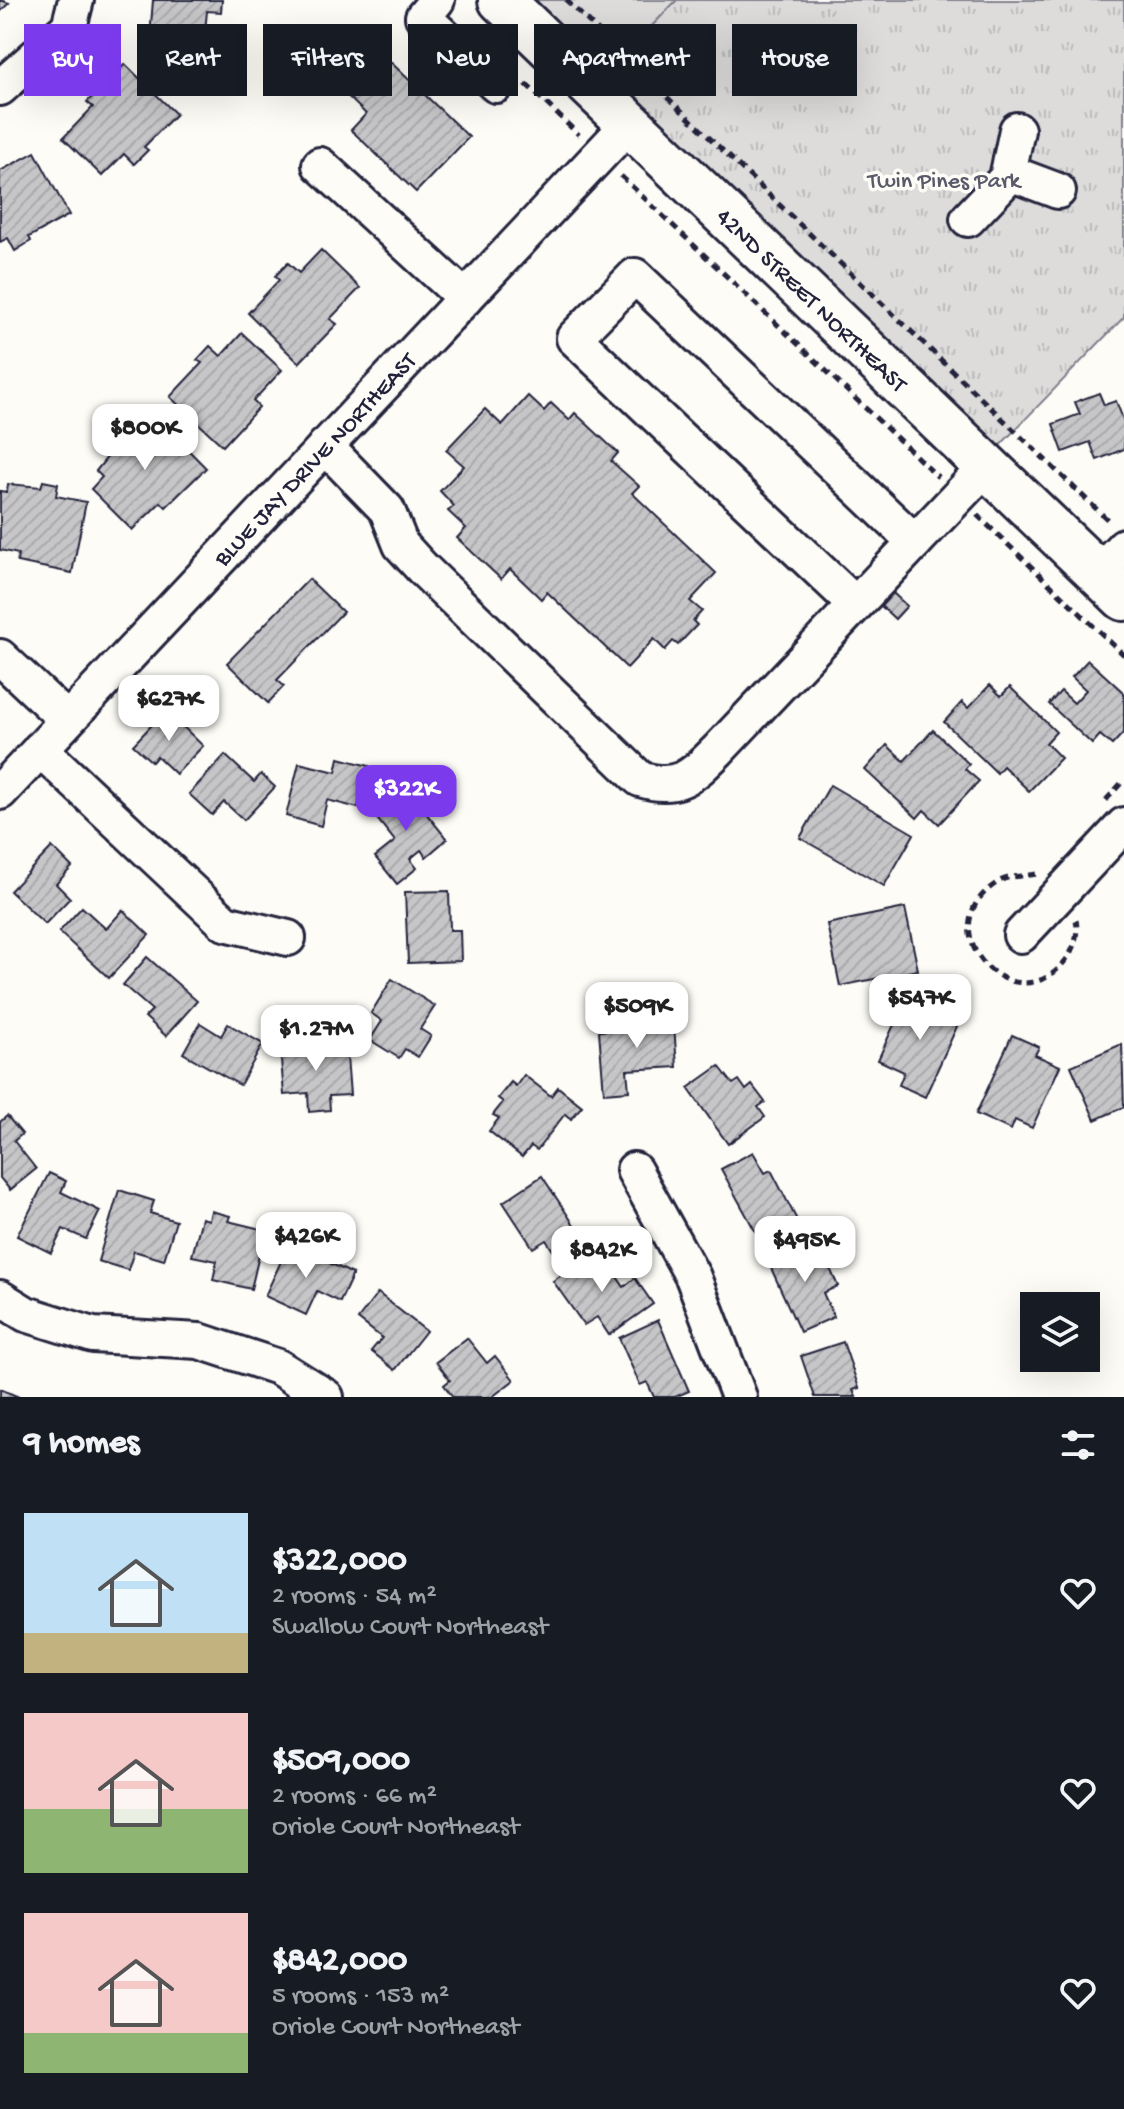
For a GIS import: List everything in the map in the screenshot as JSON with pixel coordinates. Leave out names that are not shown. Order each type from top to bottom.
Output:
[{"type":"main road","name":"42ND STREET NORTHEAST","points":[[501,0],[629,124],[972,482],[1116,561]]},
{"type":"street","points":[[0,88],[69,27],[76,0]]},
{"type":"street","points":[[432,24],[423,17],[437,0]]},
{"type":"street","name":"BLUE JAY DRIVE NORTHEAST","points":[[0,792],[629,124]]},
{"type":"street","points":[[968,219],[1010,173],[1017,130]]},
{"type":"street","points":[[320,165],[465,298]]},
{"type":"street","points":[[1010,173],[1058,191]]},
{"type":"street","points":[[855,604],[574,338],[635,276],[915,542]]},
{"type":"street","points":[[325,446],[387,510],[401,545],[423,569],[640,779],[662,786],[679,782],[709,760],[972,482]]},
{"type":"street","points":[[0,657],[67,720]]},
{"type":"street","points":[[40,749],[225,923],[288,938]]},
{"type":"street","points":[[1021,935],[1124,825]]},
{"type":"street","points":[[634,1170],[693,1277],[739,1397]]},
{"type":"street","points":[[0,1298],[26,1314],[93,1335],[199,1341],[278,1367],[326,1397]]},
{"type":"path","points":[[566,0],[1116,561]]},
{"type":"path","points":[[518,90],[599,155],[972,482],[1124,655]]},
{"type":"green space","points":[[501,0],[677,0],[654,24],[534,24],[534,32]]},
{"type":"green space","name":"Twin Pines Park","points":[[677,0],[1124,0],[1124,317],[983,463],[600,96],[716,96],[716,24],[654,24]]},
{"type":"building","points":[[0,0],[9,3],[0,12]]},
{"type":"building","points":[[153,0],[222,0],[221,12],[207,11],[206,24],[151,24]]},
{"type":"building","points":[[392,63],[408,79],[408,96],[426,96],[469,137],[416,192],[351,130],[366,114],[348,96],[392,96]]},
{"type":"building","points":[[125,64],[137,76],[137,96],[158,96],[176,114],[144,147],[148,150],[134,164],[124,154],[102,176],[63,138],[93,107],[87,102],[93,96],[121,96],[121,68]]},
{"type":"building","points":[[35,152],[69,215],[29,237],[31,241],[15,251],[8,238],[0,242],[0,171]]},
{"type":"building","points":[[321,250],[360,288],[330,319],[337,324],[299,363],[248,313],[279,280],[275,276],[288,263],[299,273]]},
{"type":"building","points":[[242,333],[282,370],[253,401],[259,407],[223,446],[170,397],[202,363],[197,360],[210,346],[221,356]]},
{"type":"building","points":[[1099,393],[1104,405],[1116,401],[1124,422],[1124,449],[1097,460],[1090,442],[1063,452],[1053,424],[1080,414],[1075,402]]},
{"type":"building","points":[[528,396],[544,411],[551,403],[569,420],[575,413],[618,453],[611,461],[639,486],[632,493],[716,573],[690,601],[702,611],[693,621],[697,625],[678,645],[673,641],[665,650],[654,639],[627,668],[547,592],[541,599],[510,569],[501,579],[457,538],[466,528],[448,511],[454,506],[440,491],[464,466],[446,450],[485,409],[502,425]]},
{"type":"building","points":[[155,416],[206,468],[166,507],[161,502],[132,530],[91,489],[102,477],[96,471],[117,445],[113,441],[124,430],[132,438]]},
{"type":"building","points":[[43,481],[58,484],[56,496],[86,502],[72,573],[17,562],[18,554],[0,550],[0,491],[7,492],[8,484],[41,487]]},
{"type":"building","points":[[309,579],[343,612],[277,680],[284,686],[268,703],[227,663]]},
{"type":"building","points":[[893,593],[907,606],[895,619],[881,606]]},
{"type":"building","points":[[1088,660],[1124,693],[1124,732],[1112,745],[1100,735],[1092,744],[1049,704],[1061,691],[1074,703],[1086,690],[1072,677]]},
{"type":"building","points":[[990,685],[1001,696],[1010,687],[1056,732],[1046,743],[1061,758],[1029,791],[1003,766],[997,773],[944,722],[962,702],[968,708]]},
{"type":"building","points":[[166,710],[203,746],[176,774],[157,756],[152,762],[133,745]]},
{"type":"building","points":[[933,730],[969,764],[965,769],[979,781],[939,824],[924,810],[917,818],[865,770],[887,745],[904,761]]},
{"type":"building","points":[[225,755],[254,782],[261,774],[275,787],[244,820],[224,802],[212,815],[189,794]]},
{"type":"building","points":[[339,758],[369,766],[358,808],[327,800],[321,826],[286,816],[299,763],[336,772]]},
{"type":"building","points":[[401,782],[447,839],[426,857],[421,850],[410,859],[417,868],[397,884],[375,857],[395,841],[374,815],[387,805],[381,798]]},
{"type":"building","points":[[830,785],[914,834],[884,886],[800,838]]},
{"type":"building","points":[[52,847],[72,867],[56,884],[70,898],[45,924],[10,891]]},
{"type":"building","points":[[449,891],[450,930],[460,930],[461,961],[408,963],[405,892]]},
{"type":"building","points":[[82,907],[106,929],[123,910],[149,935],[109,978],[59,932]]},
{"type":"building","points":[[905,908],[918,970],[840,986],[827,924]]},
{"type":"building","points":[[147,957],[197,1001],[166,1036],[145,1017],[152,1010],[123,985]]},
{"type":"building","points":[[392,979],[435,1006],[420,1029],[431,1036],[418,1057],[405,1049],[399,1058],[370,1040],[382,1021],[371,1013]]},
{"type":"building","points":[[906,998],[931,1009],[936,998],[964,1011],[925,1097],[899,1085],[904,1072],[878,1060]]},
{"type":"building","points":[[673,1011],[677,1067],[627,1070],[629,1091],[604,1093],[599,1031],[645,1028],[644,1013]]},
{"type":"building","points":[[200,1023],[221,1036],[228,1024],[263,1044],[240,1085],[183,1053]]},
{"type":"building","points":[[1012,1035],[1039,1047],[1035,1055],[1060,1066],[1032,1128],[1015,1120],[1011,1130],[976,1114]]},
{"type":"building","points":[[346,1043],[350,1095],[329,1096],[330,1110],[309,1112],[308,1093],[284,1095],[280,1048]]},
{"type":"building","points":[[1122,1044],[1124,1107],[1095,1120],[1071,1066]]},
{"type":"building","points":[[719,1066],[733,1084],[739,1080],[746,1090],[752,1085],[765,1102],[758,1107],[765,1117],[728,1144],[688,1088]]},
{"type":"building","points":[[524,1075],[551,1096],[558,1087],[582,1106],[571,1119],[565,1114],[537,1150],[531,1146],[522,1157],[489,1131],[499,1118],[493,1115],[503,1102],[498,1098],[511,1082],[516,1086]]},
{"type":"building","points":[[7,1116],[22,1134],[14,1141],[36,1169],[10,1190],[0,1178],[0,1122]]},
{"type":"building","points":[[753,1152],[765,1173],[771,1170],[797,1220],[760,1240],[721,1169]]},
{"type":"building","points":[[49,1173],[66,1181],[61,1192],[100,1211],[86,1239],[63,1229],[51,1253],[17,1236]]},
{"type":"building","points":[[542,1176],[580,1234],[554,1252],[546,1240],[533,1248],[503,1202]]},
{"type":"building","points":[[119,1190],[154,1201],[150,1213],[176,1221],[164,1260],[134,1251],[128,1270],[98,1261]]},
{"type":"building","points":[[211,1211],[230,1216],[228,1221],[265,1230],[251,1289],[213,1280],[217,1261],[192,1256],[202,1218],[209,1220]]},
{"type":"building","points":[[817,1240],[838,1286],[823,1293],[834,1317],[800,1332],[766,1257],[775,1253],[777,1258]]},
{"type":"building","points":[[289,1244],[353,1274],[340,1302],[317,1291],[306,1315],[265,1296]]},
{"type":"building","points":[[598,1249],[624,1287],[635,1278],[653,1304],[609,1335],[597,1317],[584,1325],[553,1281]]},
{"type":"building","points":[[378,1293],[426,1331],[395,1370],[371,1351],[382,1338],[358,1319]]},
{"type":"building","points":[[658,1320],[689,1391],[675,1397],[654,1397],[647,1382],[640,1385],[619,1338]]},
{"type":"building","points":[[467,1338],[487,1363],[495,1356],[514,1380],[492,1397],[453,1397],[444,1385],[450,1380],[436,1362]]},
{"type":"building","points":[[843,1342],[859,1388],[853,1390],[856,1397],[815,1397],[801,1356]]},
{"type":"building","points":[[0,1389],[19,1397],[0,1397]]}]
